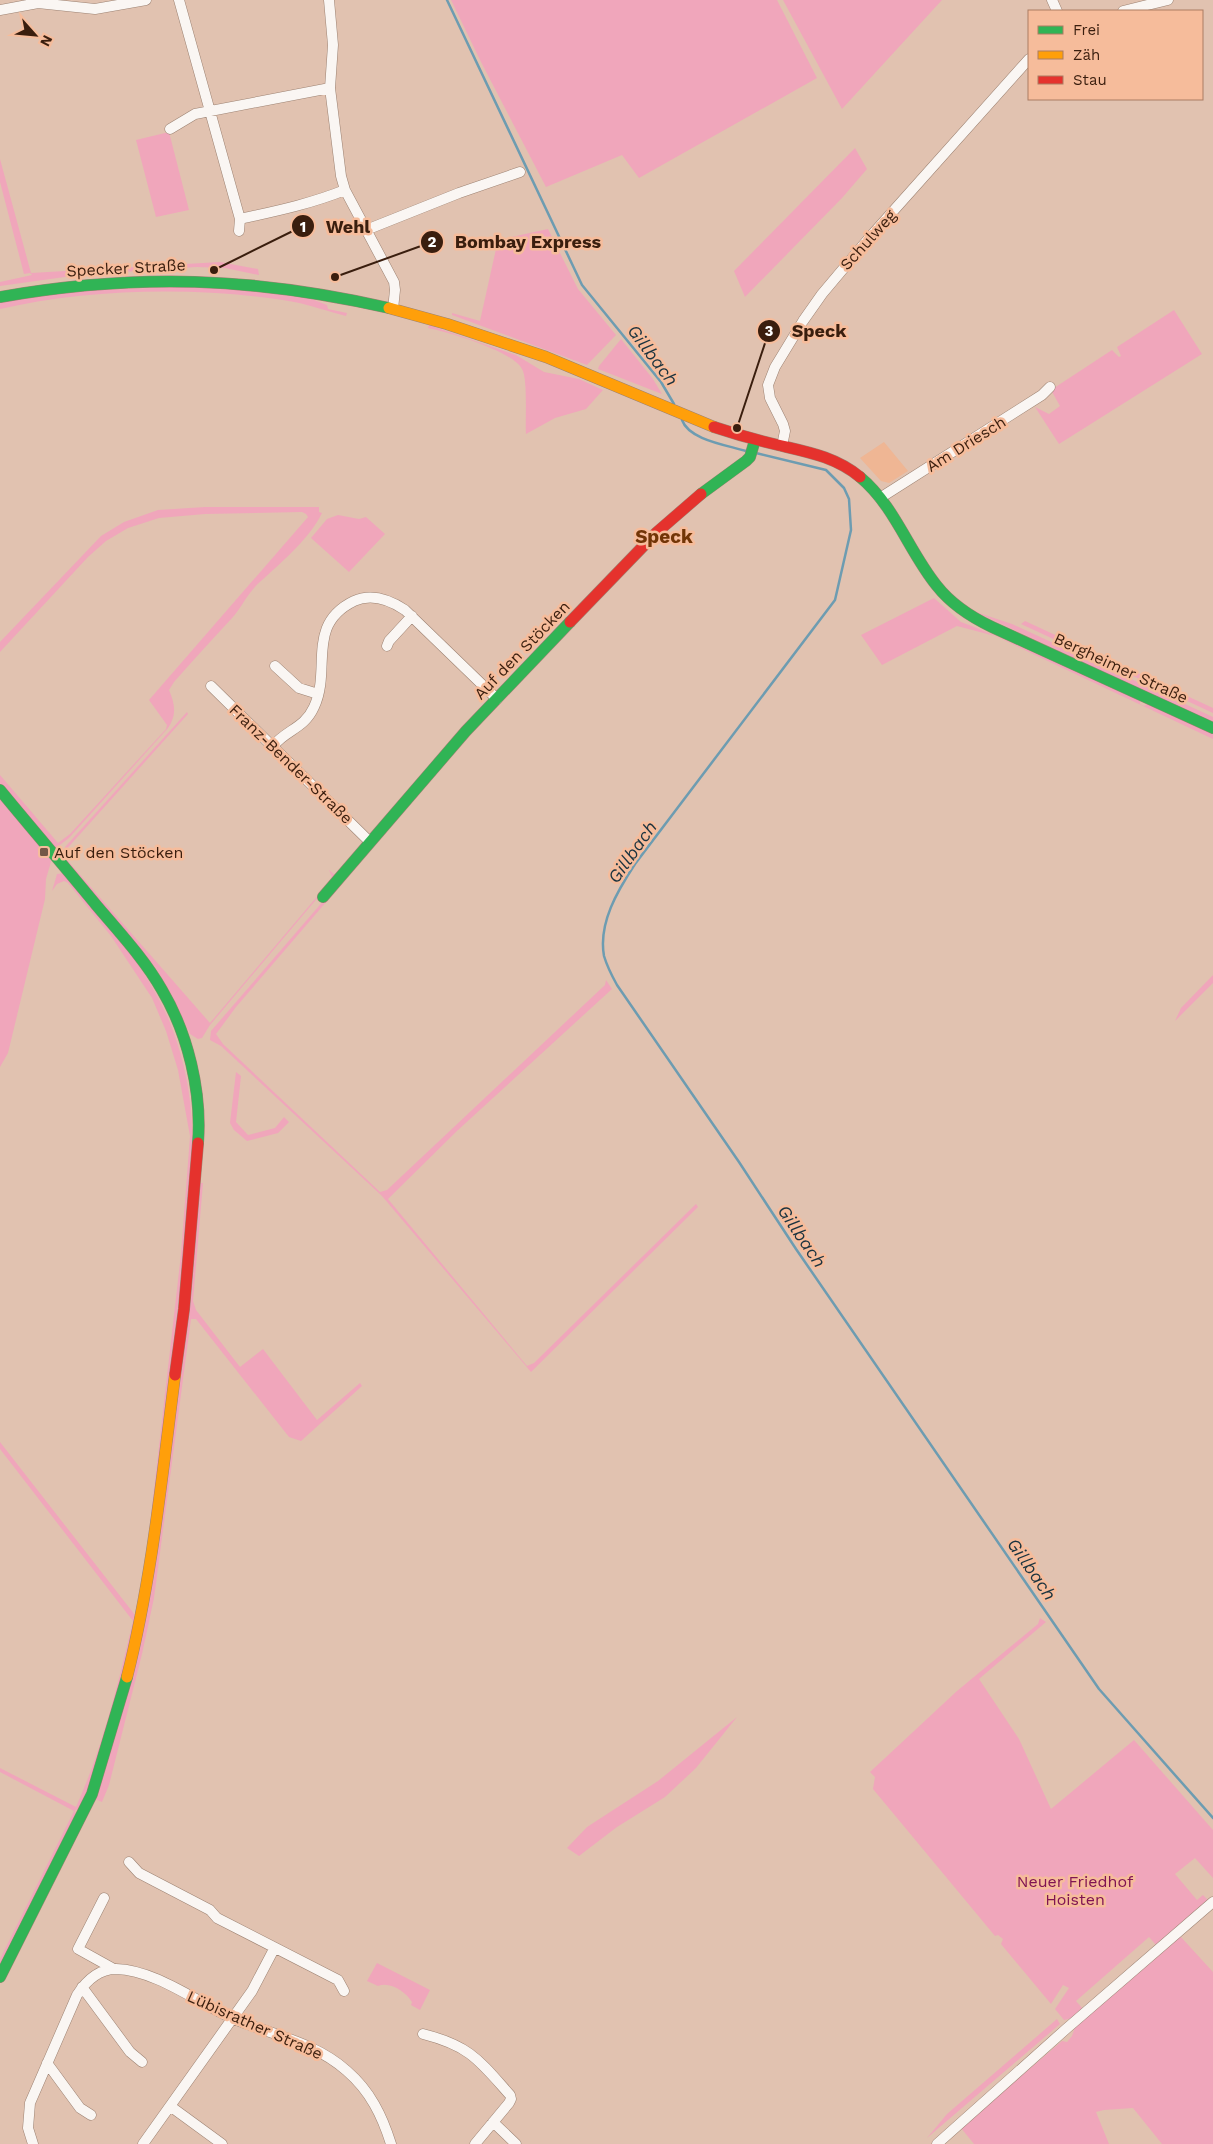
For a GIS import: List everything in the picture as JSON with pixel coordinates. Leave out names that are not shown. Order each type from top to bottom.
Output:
[{"type":"main road","name":"Specker Straße","points":[[0,297],[89,284],[180,280],[263,285],[330,295],[393,309],[488,338],[543,369],[590,376],[684,415],[755,440],[828,458],[843,464],[862,478],[880,498],[919,560],[951,602],[965,612],[1016,637]]},
{"type":"main road","name":"Auf den Stöcken","points":[[323,897],[466,731],[656,533],[698,496],[750,457],[755,440]]},
{"type":"main road","name":"Bergheimer Straße","points":[[1016,637],[1213,728]]},
{"type":"main road","points":[[0,790],[126,940],[162,990],[183,1036],[187,1050],[195,1086],[199,1131],[184,1309],[153,1550],[140,1625],[115,1721],[92,1794],[0,1977]]},
{"type":"street","points":[[0,10],[38,3],[95,9],[146,0]]},
{"type":"street","points":[[179,0],[240,219],[239,231]]},
{"type":"street","points":[[329,0],[333,46],[330,88],[336,152],[345,190],[394,282],[393,309]]},
{"type":"street","points":[[1127,10],[1168,0]]},
{"type":"street","name":"Schulweg","points":[[782,446],[785,430],[770,398],[768,385],[775,367],[803,321],[828,286],[870,237],[1028,60]]},
{"type":"street","points":[[170,129],[187,117],[209,110],[330,88]]},
{"type":"street","points":[[366,230],[459,193],[520,172]]},
{"type":"street","points":[[240,219],[321,200],[345,190]]},
{"type":"street","name":"Am Driesch","points":[[880,498],[1042,395],[1050,387]]},
{"type":"street","points":[[273,746],[280,737],[304,723],[313,710],[318,694],[324,635],[333,618],[358,600],[380,598],[394,603],[412,616],[497,699]]},
{"type":"street","points":[[387,646],[389,641],[412,616]]},
{"type":"street","points":[[276,666],[299,688],[318,694]]},
{"type":"street","name":"Franz-Bender-Straße","points":[[211,686],[370,842]]},
{"type":"street","points":[[129,1862],[139,1873],[210,1910],[217,1918],[274,1949],[338,1980],[344,1991]]},
{"type":"street","points":[[104,1898],[78,1949],[114,1969]]},
{"type":"street","points":[[937,2144],[1213,1902]]},
{"type":"street","points":[[142,2144],[252,1991],[274,1949]]},
{"type":"street","points":[[33,2144],[29,2134],[28,2114],[30,2103],[82,1987],[94,1976],[114,1969]]},
{"type":"street","name":"Lübisrather Straße","points":[[114,1969],[142,1973],[232,2018],[303,2044],[329,2057],[361,2083],[384,2121],[391,2144]]},
{"type":"street","points":[[82,1987],[130,2052],[142,2062]]},
{"type":"street","points":[[423,2034],[452,2042],[470,2052],[482,2062],[510,2095],[509,2103],[475,2144]]},
{"type":"street","points":[[47,2063],[80,2108],[91,2115]]},
{"type":"street","points":[[170,2106],[222,2144]]},
{"type":"street","points":[[493,2122],[516,2144]]},
{"type":"shaded area","points":[[884,442],[908,471],[889,483],[881,481],[860,458]]},
{"type":"green space","points":[[451,0],[777,0],[817,78],[639,178],[622,155],[546,187]]},
{"type":"green space","points":[[783,0],[942,0],[842,109]]},
{"type":"green space","points":[[169,132],[189,210],[156,217],[136,140]]},
{"type":"green space","points":[[855,148],[867,169],[842,198],[745,297],[734,271]]},
{"type":"green space","points":[[0,159],[31,273],[220,262],[258,269],[259,275],[225,268],[196,267],[79,275],[0,286],[0,282],[32,275],[30,273],[24,274],[0,182]]},
{"type":"green space","points":[[548,229],[578,289],[616,335],[587,365],[452,315],[452,313],[480,321],[498,240]]},
{"type":"green space","points":[[204,286],[309,298],[327,305],[328,309],[347,313],[346,316],[300,303],[259,297],[223,293],[185,292],[109,293],[35,302],[0,309],[0,302],[74,291]]},
{"type":"green space","points":[[1174,310],[1202,354],[1059,444],[1035,407],[1049,414],[1060,406],[1051,390],[1112,350],[1119,357],[1121,356],[1117,347]]},
{"type":"green space","points":[[429,325],[516,355],[544,372],[579,379],[603,390],[586,409],[555,418],[526,434],[525,381],[522,369],[516,362],[494,349],[428,328]]},
{"type":"green space","points":[[621,339],[653,379],[662,394],[598,369]]},
{"type":"green space","points":[[205,507],[319,507],[319,512],[322,513],[303,540],[257,585],[233,617],[174,682],[169,690],[173,700],[174,714],[168,728],[69,838],[56,848],[0,784],[0,775],[58,843],[70,834],[166,729],[167,725],[149,700],[308,517],[302,512],[205,514],[159,518],[128,528],[106,541],[88,557],[0,652],[0,642],[101,536],[124,522],[158,510]]},
{"type":"green space","points":[[338,515],[359,519],[366,517],[385,534],[349,572],[311,538],[327,519]]},
{"type":"green space","points":[[934,598],[961,622],[977,628],[1140,699],[1140,704],[1144,706],[1149,703],[1213,733],[1213,739],[995,636],[957,626],[882,665],[861,635]]},
{"type":"green space","points":[[976,612],[1012,624],[1213,717],[1213,723]]},
{"type":"green space","points":[[1025,621],[1213,708],[1213,713],[1021,624]]},
{"type":"green space","points":[[187,712],[188,714],[64,852],[68,861],[210,1023],[326,886],[332,877],[329,870],[336,876],[210,1025],[202,1038],[198,1039],[190,1034],[173,997],[156,968],[62,856],[65,847]]},
{"type":"green space","points":[[0,797],[50,857],[51,862],[46,879],[45,899],[8,1053],[0,1067]]},
{"type":"green space","points":[[65,873],[130,952],[157,996],[177,1042],[189,1091],[192,1162],[186,1235],[156,1494],[138,1612],[135,1614],[147,1551],[181,1254],[190,1136],[178,1070],[166,1031],[152,998],[111,936],[68,883],[64,881],[57,884],[52,891],[57,874]]},
{"type":"green space","points":[[331,892],[333,894],[236,1007],[216,1034],[223,1044],[380,1192],[387,1190],[605,985],[606,980],[612,989],[458,1130],[388,1199],[527,1366],[534,1363],[696,1204],[698,1207],[531,1372],[382,1196],[221,1046],[210,1040],[211,1031]]},
{"type":"green space","points":[[1213,975],[1213,983],[1175,1021],[1181,1008]]},
{"type":"green space","points":[[236,1072],[241,1076],[236,1122],[248,1135],[275,1128],[284,1117],[289,1122],[278,1133],[247,1141],[234,1130],[230,1123]]},
{"type":"green space","points":[[199,1183],[203,1183],[193,1301],[196,1310],[240,1367],[263,1349],[317,1420],[360,1383],[362,1386],[301,1441],[289,1437],[196,1319],[191,1319],[154,1598],[109,1785],[102,1802],[95,1799],[137,1653]]},
{"type":"green space","points":[[0,1442],[135,1615],[136,1622],[119,1693],[98,1764],[80,1809],[75,1810],[76,1816],[0,1966],[0,1959],[74,1811],[0,1772],[0,1768],[76,1807],[102,1738],[133,1621],[0,1449]]},
{"type":"green space","name":"Neuer Friedhof Hoisten","points":[[1040,1618],[1046,1622],[979,1679],[1019,1739],[1051,1809],[1134,1740],[1213,1830],[1213,1878],[1195,1858],[1175,1874],[1197,1900],[1203,1895],[1209,1901],[1156,1945],[1149,1937],[1076,2001],[1083,2009],[1073,2018],[1064,2020],[1055,2009],[1069,1988],[1063,1985],[1051,2004],[1001,1944],[1003,1939],[998,1935],[995,1936],[873,1789],[875,1777],[870,1772],[957,1691],[1038,1624]]},
{"type":"green space","points":[[737,1717],[696,1768],[665,1797],[617,1827],[579,1856],[567,1848],[587,1827],[658,1781]]},
{"type":"green space","points":[[1180,1936],[1213,1972],[1213,2144],[1162,2144],[1133,2108],[1096,2112],[1109,2144],[974,2144],[961,2128],[1062,2041],[1067,2042],[1072,2036],[1075,2027]]},
{"type":"green space","points":[[377,1963],[430,1990],[420,2010],[411,2005],[412,2002],[409,1998],[397,1988],[388,1985],[378,1986],[367,1981]]},
{"type":"green space","points":[[1057,2019],[1060,2024],[927,2138],[947,2114]]},
{"type":"waterway","name":"Gillbach","points":[[447,0],[582,285],[661,382],[674,404]]},
{"type":"waterway","name":"Gillbach","points":[[682,420],[686,427],[700,437],[746,451]]},
{"type":"waterway","name":"Gillbach","points":[[756,453],[826,470],[844,488],[849,499],[851,530],[835,600],[635,864],[616,896],[607,919],[603,944],[605,960],[617,985],[1099,1689],[1213,1818]]},
{"type":"traffic: fast","points":[[0,297],[99,284],[195,282],[290,290],[389,308]]},
{"type":"traffic: fast","points":[[701,494],[746,461],[750,457],[755,440]]},
{"type":"traffic: fast","points":[[860,477],[883,501],[927,573],[949,599],[962,610],[992,627],[1213,728]]},
{"type":"traffic: fast","points":[[323,897],[466,731],[570,622]]},
{"type":"traffic: fast","points":[[0,790],[132,947],[162,990],[179,1025],[191,1064],[198,1104],[198,1143]]},
{"type":"traffic: fast","points":[[0,1977],[92,1794],[127,1677]]},
{"type":"traffic: slow","points":[[389,308],[447,324],[546,357],[714,427]]},
{"type":"traffic: slow","points":[[127,1677],[150,1565],[175,1375]]},
{"type":"traffic: jam","points":[[714,427],[821,456],[851,470],[860,477]]},
{"type":"traffic: jam","points":[[570,622],[656,533],[701,494]]},
{"type":"traffic: jam","points":[[175,1375],[184,1309],[198,1143]]},
{"type":"place","name":"Wehl","points":[[214,270]]},
{"type":"place","name":"Bombay Express","points":[[335,277]]},
{"type":"place","name":"Speck","points":[[737,428]]},
{"type":"place","name":"Auf den Stöcken","points":[[44,852]]},
{"type":"district","name":"Speck","points":[[664,536]]}]
